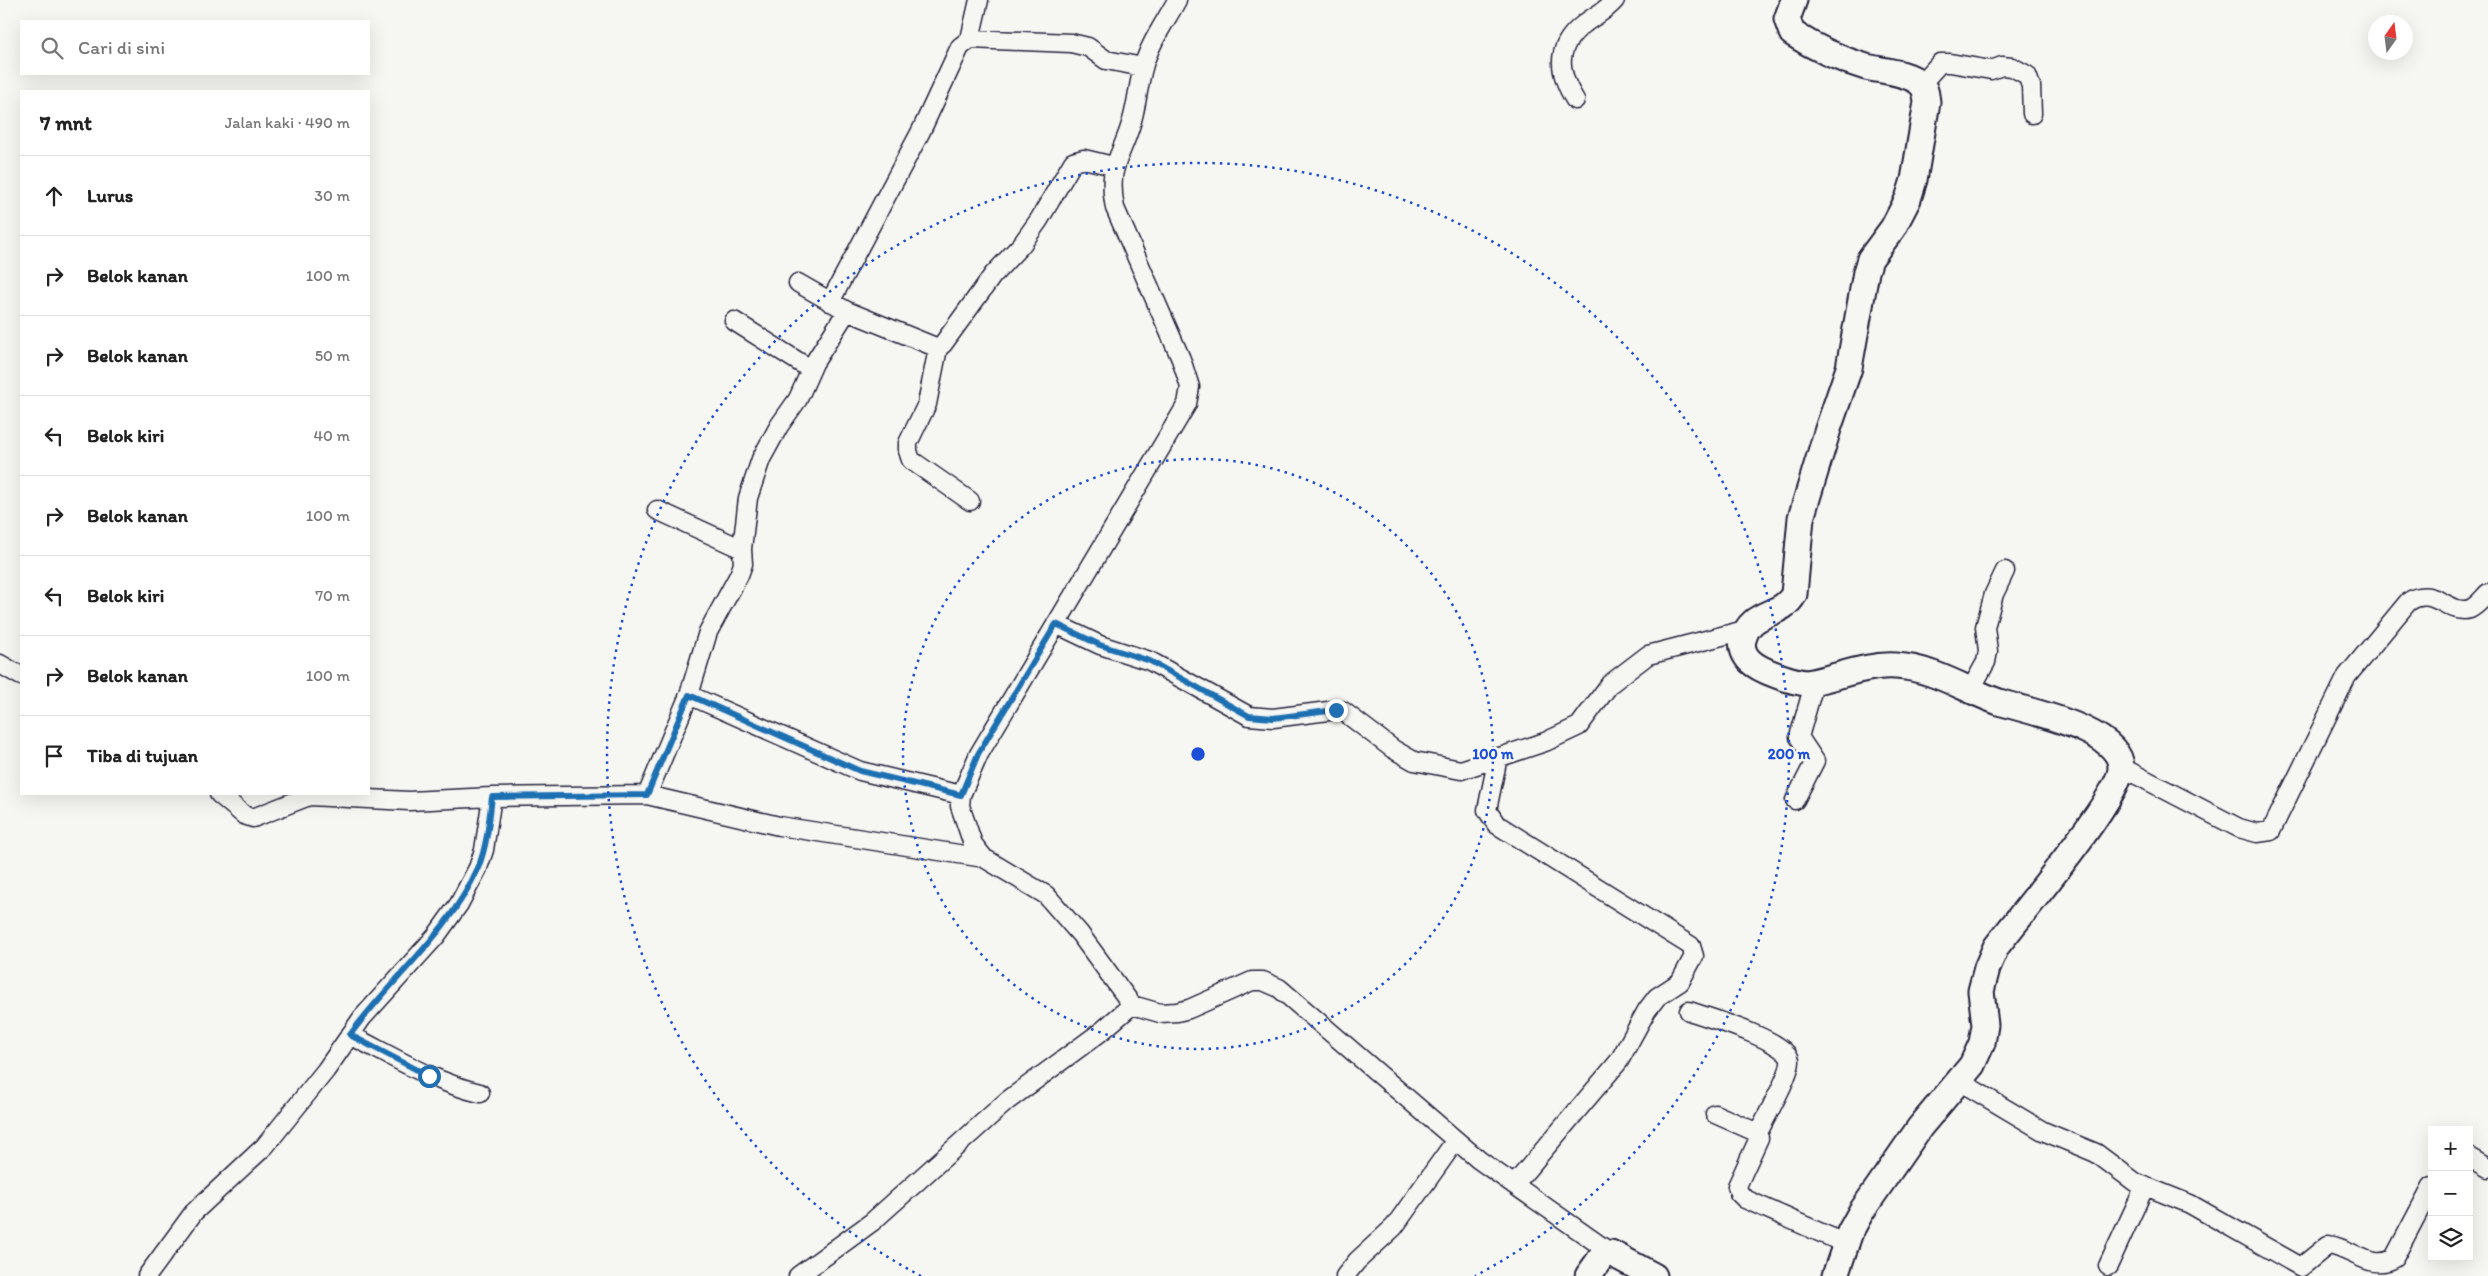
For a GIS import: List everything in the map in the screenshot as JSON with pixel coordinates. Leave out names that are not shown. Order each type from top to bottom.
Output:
[{"type":"street","points":[[830,302],[921,131],[960,47],[970,39],[979,0]]},
{"type":"street","points":[[1177,0],[1143,67],[1134,113],[1127,136],[1113,166],[1111,188],[1114,208],[1181,359],[1190,387],[1187,404],[978,754],[961,795],[960,806],[965,823],[973,844],[984,858],[1046,895],[1080,934],[1132,1005],[1160,1013],[1177,1012],[1190,1009],[1252,981],[1263,981],[1279,988],[1456,1140],[1514,1186],[1612,1253],[1654,1276]]},
{"type":"street","points":[[1575,100],[1564,83],[1561,66],[1568,37],[1585,22],[1606,11],[1614,0]]},
{"type":"street","points":[[1056,624],[1100,645],[1150,661],[1249,716],[1273,718],[1336,710],[1343,711],[1393,749],[1414,761],[1461,770],[1545,742],[1578,726],[1610,684],[1648,655],[1745,630],[1763,615],[1782,607],[1790,601],[1794,594],[1801,518],[1849,368],[1866,272],[1870,259],[1892,228],[1908,199],[1914,180],[1927,102],[1926,92],[1921,84],[1912,78],[1865,66],[1809,44],[1792,33],[1788,27],[1787,19],[1794,0]]},
{"type":"street","points":[[970,39],[1070,43],[1088,47],[1106,60],[1143,67]]},
{"type":"street","points":[[1921,84],[1940,63],[1950,62],[1991,70],[2002,66],[2012,67],[2027,75],[2031,86],[2032,114]]},
{"type":"street","points":[[970,501],[911,460],[908,451],[908,443],[927,404],[938,348],[943,344],[994,275],[1022,244],[1039,220],[1073,162],[1084,159],[1113,166]]},
{"type":"street","points":[[798,282],[847,311],[938,348]]},
{"type":"street","points":[[647,795],[689,695],[708,632],[739,576],[743,564],[742,549],[748,498],[754,477],[779,426],[798,399],[810,369],[847,311]]},
{"type":"street","points":[[734,321],[810,369]]},
{"type":"street","points":[[657,510],[742,549]]},
{"type":"street","points":[[1971,689],[1986,662],[1988,651],[1986,627],[1994,594],[2005,571]]},
{"type":"street","points":[[2121,767],[2239,828],[2257,833],[2271,831],[2347,676],[2408,602],[2416,596],[2427,596],[2466,610],[2473,608],[2488,593]]},
{"type":"street","points":[[1745,630],[1742,644],[1745,656],[1752,663],[1797,682],[1815,682],[1858,670],[1895,666],[1933,675],[1971,689],[1998,702],[2058,718],[2098,736],[2119,758],[2121,767],[2115,784],[2084,834],[1996,947],[1986,968],[1981,991],[1985,1025],[1982,1043],[1972,1065],[1920,1127],[1861,1212],[1846,1244],[1835,1276]]},
{"type":"street","points":[[0,664],[20,675]]},
{"type":"street","points":[[1795,800],[1815,761],[1799,737],[1815,682]]},
{"type":"street","points":[[689,695],[860,771],[961,795]]},
{"type":"street","points":[[1498,757],[1487,810],[1496,824],[1690,946],[1694,956],[1680,982],[1657,997],[1647,1010],[1619,1061],[1514,1186]]},
{"type":"street","points":[[220,795],[244,815],[253,818],[309,796],[409,802],[492,797],[647,795],[779,826],[984,858]]},
{"type":"street","points":[[147,1276],[194,1212],[265,1146],[388,988],[436,936],[459,904],[478,868],[484,850],[492,797]]},
{"type":"street","points":[[798,1276],[872,1222],[1007,1101],[1102,1031],[1132,1005]]},
{"type":"street","points":[[1689,1011],[1768,1039],[1788,1054],[1790,1060],[1787,1074],[1758,1133],[1759,1138],[1737,1186],[1739,1193],[1745,1199],[1846,1244]]},
{"type":"street","points":[[350,1035],[429,1076],[458,1088],[480,1093]]},
{"type":"street","points":[[1959,1081],[2043,1131],[2096,1154],[2135,1182],[2190,1204],[2301,1268],[2328,1246],[2338,1246],[2377,1264],[2385,1263],[2394,1258],[2428,1194]]},
{"type":"street","points":[[1715,1114],[1753,1129],[1758,1133]]},
{"type":"street","points":[[1345,1276],[1356,1261],[1394,1227],[1456,1140]]},
{"type":"street","points":[[2473,1159],[2488,1168]]},
{"type":"street","points":[[2108,1266],[2145,1186]]},
{"type":"street","points":[[1588,1276],[1603,1256],[1612,1253]]},
{"type":"route","points":[[429,1076],[350,1035],[388,988],[436,936],[459,904],[478,868],[484,850],[488,834],[492,797],[647,795],[689,695],[860,771],[961,795],[978,754],[1056,624],[1100,645],[1150,661],[1249,716],[1273,718],[1336,710]]}]
